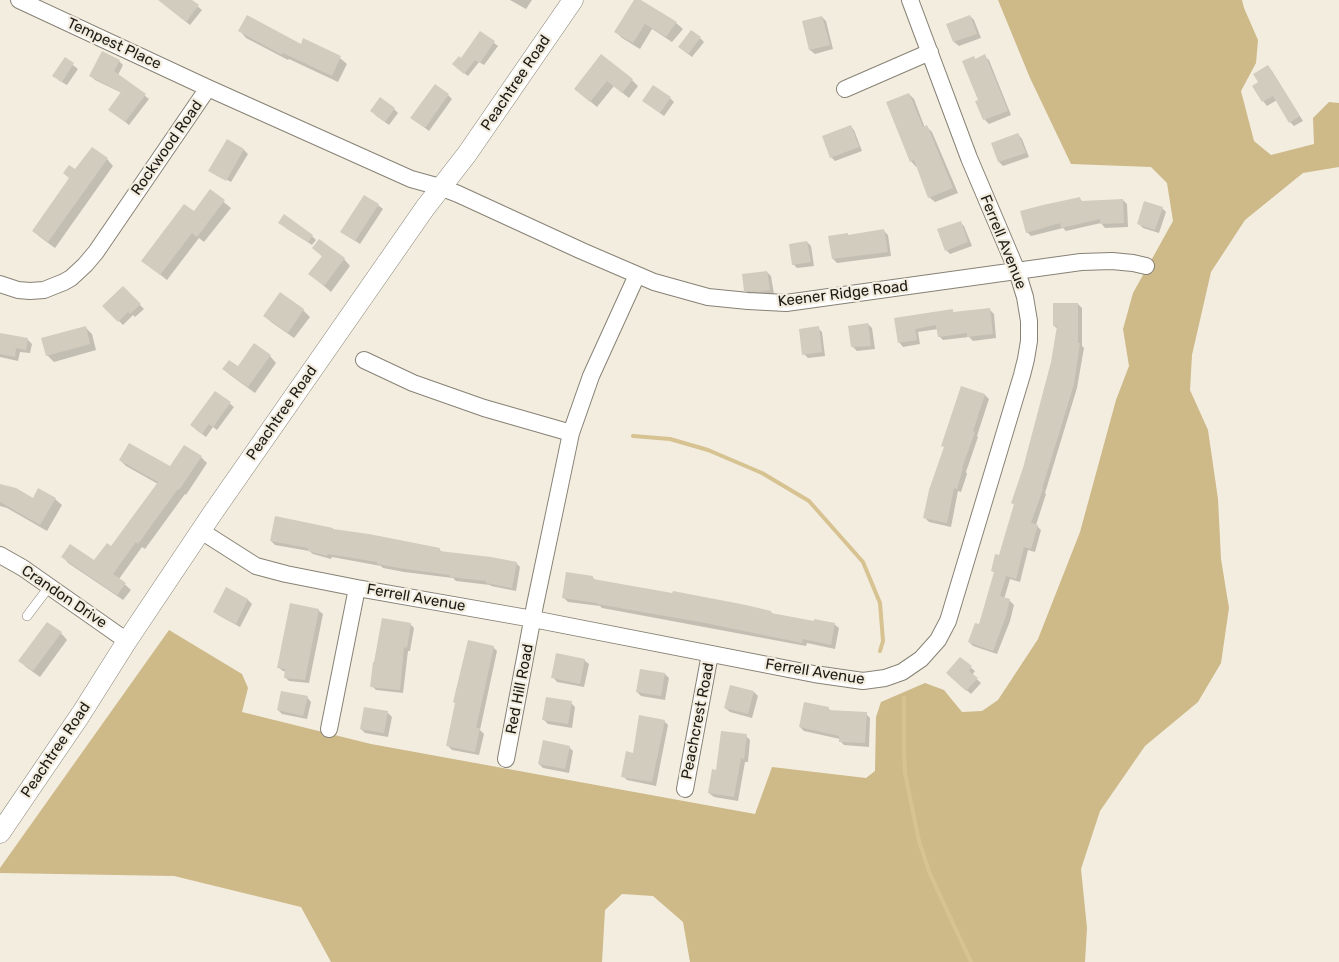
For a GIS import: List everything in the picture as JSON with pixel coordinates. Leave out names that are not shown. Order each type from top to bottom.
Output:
[{"type":"street","name":"Tempest Place","points":[[19,0],[208,88]]},
{"type":"street","name":"Peachtree Road","points":[[0,833],[201,531],[440,187],[467,154],[573,0]]},
{"type":"street","name":"Ferrell Avenue","points":[[201,531],[256,566],[286,574],[533,619],[814,674],[863,681],[885,678],[902,672],[921,659],[938,640],[948,621],[1026,359],[1029,341],[1029,321],[1025,296],[1017,271],[968,158],[910,0]]},
{"type":"street","points":[[845,89],[930,52]]},
{"type":"street","name":"Rockwood Road","points":[[0,284],[18,290],[44,290],[71,278],[85,265],[96,252],[208,88],[412,178],[440,187]]},
{"type":"street","name":"Keener Ridge Road","points":[[440,187],[654,282],[708,297],[786,303],[1082,262],[1104,261],[1146,266]]},
{"type":"street","name":"Red Hill Road","points":[[506,759],[571,433],[591,376],[637,275]]},
{"type":"street","points":[[364,360],[413,383],[484,408],[571,433]]},
{"type":"street","name":"Crandon Drive","points":[[0,555],[127,640]]},
{"type":"street","points":[[330,729],[357,588]]},
{"type":"street","name":"Peachcrest Road","points":[[685,789],[710,654]]},
{"type":"lane","points":[[27,616],[49,587]]},
{"type":"shaded area","points":[[998,0],[1242,0],[1258,40],[1256,63],[1241,91],[1254,141],[1271,155],[1314,144],[1313,118],[1329,102],[1339,103],[1339,167],[1303,173],[1245,220],[1211,272],[1192,355],[1190,390],[1208,430],[1218,499],[1221,559],[1229,608],[1221,663],[1198,702],[1145,746],[1100,811],[1081,869],[1087,928],[1085,962],[690,962],[683,922],[653,896],[622,894],[605,910],[602,962],[331,962],[301,907],[174,876],[0,873],[0,868],[169,630],[242,674],[248,688],[242,712],[371,744],[755,814],[772,767],[866,778],[875,771],[876,717],[881,702],[925,683],[944,690],[962,712],[982,711],[998,700],[1038,639],[1080,532],[1116,400],[1129,366],[1123,329],[1133,293],[1173,221],[1167,183],[1151,167],[1071,164],[1030,78]]},
{"type":"building","points":[[158,0],[192,0],[199,5],[186,22]]},
{"type":"building","points":[[634,0],[641,0],[677,22],[666,37],[645,24],[633,43],[614,32]]},
{"type":"building","points":[[247,15],[301,44],[303,38],[341,56],[332,76],[283,53],[282,55],[238,31]]},
{"type":"building","points":[[970,15],[977,34],[953,42],[946,24]]},
{"type":"building","points":[[822,16],[830,45],[809,50],[802,21]]},
{"type":"building","points":[[691,30],[701,37],[688,54],[678,47]]},
{"type":"building","points":[[480,31],[495,41],[480,63],[475,60],[464,74],[452,64],[459,56],[461,58]]},
{"type":"building","points":[[102,51],[120,60],[114,71],[146,94],[125,122],[108,110],[121,92],[89,76]]},
{"type":"building","points":[[601,54],[633,79],[622,93],[607,81],[590,102],[574,89]]},
{"type":"building","points":[[985,54],[1008,111],[983,120],[975,101],[978,100],[962,61],[974,56],[975,59]]},
{"type":"building","points":[[65,57],[74,63],[62,82],[52,76]]},
{"type":"building","points":[[1268,65],[1300,116],[1289,123],[1273,96],[1262,102],[1252,86],[1258,82],[1253,74]]},
{"type":"building","points":[[435,84],[449,94],[425,128],[410,118]]},
{"type":"building","points":[[653,85],[671,97],[660,113],[642,101]]},
{"type":"building","points":[[909,93],[923,127],[927,125],[953,188],[928,198],[914,160],[910,162],[886,102]]},
{"type":"building","points":[[380,97],[395,108],[385,122],[370,111]]},
{"type":"building","points":[[851,125],[859,147],[830,158],[822,136]]},
{"type":"building","points":[[1018,133],[1026,153],[998,162],[991,143]]},
{"type":"building","points":[[227,139],[244,149],[226,181],[208,171]]},
{"type":"building","points":[[92,147],[108,158],[48,242],[32,231],[69,178],[63,173],[69,165],[75,169]]},
{"type":"building","points":[[210,189],[225,200],[197,237],[192,233],[160,275],[141,261],[184,204],[194,211]]},
{"type":"building","points":[[364,195],[379,204],[355,241],[340,232]]},
{"type":"building","points":[[1080,197],[1081,201],[1123,199],[1124,223],[1100,224],[1100,219],[1061,228],[1060,223],[1026,233],[1020,211]]},
{"type":"building","points":[[1144,201],[1163,207],[1155,230],[1137,224]]},
{"type":"building","points":[[284,214],[313,235],[308,242],[278,223]]},
{"type":"building","points":[[961,221],[968,242],[945,251],[937,229]]},
{"type":"building","points":[[884,229],[888,252],[832,259],[828,236]]},
{"type":"building","points":[[319,239],[345,258],[324,286],[308,274],[322,256],[312,248]]},
{"type":"building","points":[[807,241],[811,262],[792,265],[789,244]]},
{"type":"building","points":[[767,271],[770,290],[759,292],[744,291],[742,274]]},
{"type":"building","points":[[123,286],[141,304],[130,314],[128,312],[118,322],[102,306]]},
{"type":"building","points":[[280,292],[304,309],[288,333],[263,316]]},
{"type":"building","points":[[1053,303],[1078,303],[1078,343],[1080,343],[1074,384],[1031,523],[1038,525],[1031,549],[1024,547],[1016,579],[1006,576],[1000,596],[1010,599],[993,651],[968,642],[975,623],[979,624],[994,572],[991,571],[995,554],[999,555],[1014,504],[1011,503],[1023,468],[1051,362],[1057,326],[1053,326]]},
{"type":"building","points":[[990,308],[993,334],[967,337],[967,333],[938,337],[936,325],[915,329],[917,340],[898,343],[894,318],[953,309],[953,312]]},
{"type":"building","points":[[868,323],[871,346],[851,347],[848,326]]},
{"type":"building","points":[[86,326],[90,344],[46,356],[41,338]]},
{"type":"building","points":[[819,326],[822,352],[802,355],[799,329]]},
{"type":"building","points":[[0,333],[28,338],[26,350],[16,348],[15,357],[0,354]]},
{"type":"building","points":[[254,343],[271,355],[248,387],[222,369],[229,360],[238,366]]},
{"type":"building","points":[[961,386],[985,394],[957,489],[954,488],[947,523],[923,518],[929,490],[944,447],[941,446]]},
{"type":"building","points":[[215,391],[231,402],[213,427],[209,424],[202,434],[190,425]]},
{"type":"building","points":[[129,443],[170,466],[184,445],[202,456],[179,490],[138,544],[136,542],[113,574],[126,583],[117,595],[61,557],[70,544],[94,560],[107,543],[111,546],[158,482],[119,460]]},
{"type":"building","points":[[0,484],[16,488],[33,498],[38,488],[56,498],[40,525],[0,502]]},
{"type":"building","points":[[275,516],[333,529],[440,548],[439,551],[517,562],[512,588],[486,583],[486,581],[450,577],[450,575],[377,564],[377,562],[328,554],[327,556],[308,551],[308,548],[270,541]]},
{"type":"building","points":[[566,572],[593,576],[593,579],[672,593],[673,591],[746,605],[771,611],[771,613],[835,623],[831,645],[803,639],[802,643],[705,623],[562,598]]},
{"type":"building","points":[[226,587],[248,599],[236,624],[213,612]]},
{"type":"building","points":[[290,603],[319,609],[305,680],[284,678],[285,669],[277,668]]},
{"type":"building","points":[[382,618],[411,623],[407,648],[404,647],[400,690],[370,687]]},
{"type":"building","points":[[47,622],[62,632],[33,671],[18,661]]},
{"type":"building","points":[[468,640],[494,646],[476,728],[480,728],[475,752],[446,746],[455,703],[453,702]]},
{"type":"building","points":[[556,653],[585,659],[580,684],[551,678]]},
{"type":"building","points":[[960,657],[972,666],[969,671],[978,678],[966,691],[946,673]]},
{"type":"building","points":[[640,669],[665,673],[661,696],[636,692]]},
{"type":"building","points":[[730,685],[754,691],[748,714],[724,708]]},
{"type":"building","points":[[281,691],[308,696],[303,716],[277,710]]},
{"type":"building","points":[[546,697],[572,701],[568,724],[542,720]]},
{"type":"building","points":[[804,702],[829,707],[828,710],[867,712],[865,743],[839,742],[839,736],[799,727]]},
{"type":"building","points":[[364,707],[388,711],[384,733],[360,729]]},
{"type":"building","points":[[639,715],[665,720],[652,782],[621,777],[626,751],[633,753]]},
{"type":"building","points":[[721,731],[747,734],[744,759],[741,758],[734,797],[708,793],[712,769],[716,770]]},
{"type":"building","points":[[543,740],[570,746],[565,769],[538,764]]},
{"type":"waterway","points":[[633,436],[670,439],[708,450],[762,473],[809,501],[863,562],[880,603],[883,641],[880,651]]},
{"type":"waterway","points":[[904,698],[905,773],[919,841],[930,874],[971,962]]}]
